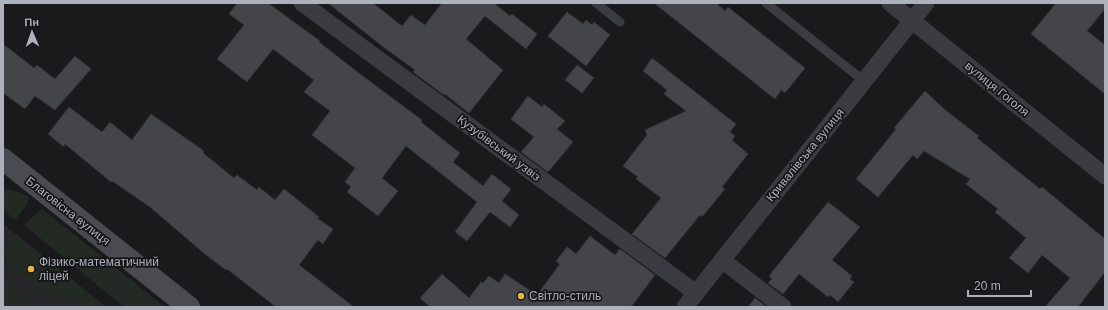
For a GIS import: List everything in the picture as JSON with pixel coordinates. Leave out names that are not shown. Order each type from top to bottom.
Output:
[{"type":"main road","name":"Благовісна вулиця","points":[[3,159],[189,307]]},
{"type":"street","name":"Кузубівський узвіз","points":[[302,3],[696,293]]},
{"type":"street","name":"вулиця Гоголя","points":[[890,3],[1105,176]]},
{"type":"street","name":"Кривалівська вулиця","points":[[685,307],[926,3]]},
{"type":"street","points":[[722,260],[784,307]]},
{"type":"lane","points":[[596,3],[620,22]]},
{"type":"lane","points":[[766,3],[864,81]]},
{"type":"shaded area","points":[[3,188],[22,193],[29,198],[26,206],[15,220],[3,210]]},
{"type":"shaded area","points":[[42,209],[165,307],[124,307],[24,225]]},
{"type":"shaded area","name":"Фізико-математичний ліцей","points":[[3,224],[17,235],[106,307],[3,307]]},
{"type":"shaded area","points":[[17,235],[101,303],[98,307],[79,307],[70,301],[42,291],[12,269],[7,262],[5,253],[8,246]]},
{"type":"shaded area","points":[[3,280],[37,307],[3,307]]},
{"type":"building","points":[[237,3],[268,3],[422,120],[421,122],[460,153],[453,162],[483,186],[492,174],[511,189],[502,201],[519,215],[510,227],[490,212],[467,241],[455,232],[477,202],[406,146],[382,178],[398,191],[378,216],[347,192],[351,187],[345,182],[355,168],[312,135],[330,111],[304,92],[314,80],[273,49],[247,82],[217,59],[244,25],[229,14]]},
{"type":"building","points":[[328,3],[373,3],[402,26],[411,15],[425,25],[442,3],[496,3],[495,4],[510,16],[512,14],[537,34],[526,49],[485,16],[466,39],[503,70],[469,113],[413,72],[415,70]]},
{"type":"building","points":[[654,3],[716,3],[725,11],[728,7],[805,68],[785,93],[781,90],[775,99]]},
{"type":"building","points":[[1056,3],[1105,3],[1105,9],[1087,31],[1105,45],[1105,94],[1031,34]]},
{"type":"building","points":[[567,12],[583,24],[586,20],[592,25],[594,22],[610,35],[586,66],[548,36]]},
{"type":"building","points":[[3,44],[34,68],[37,65],[55,79],[75,56],[91,69],[55,110],[35,96],[25,109],[3,93]]},
{"type":"building","points":[[652,58],[736,124],[730,132],[735,136],[732,140],[748,154],[722,187],[725,189],[702,217],[700,215],[665,258],[632,234],[661,198],[636,179],[638,177],[623,166],[647,135],[645,130],[686,111],[664,94],[667,90],[643,71]]},
{"type":"building","points":[[577,65],[594,78],[582,93],[565,80]]},
{"type":"building","points":[[925,91],[944,109],[979,136],[977,138],[1040,189],[1042,187],[1105,239],[1105,272],[1078,307],[1045,307],[1070,278],[1042,255],[1028,273],[1009,258],[1026,238],[995,212],[998,209],[966,184],[970,179],[924,151],[917,159],[913,155],[878,197],[856,179],[896,129],[894,128]]},
{"type":"building","points":[[528,96],[542,107],[544,104],[565,121],[557,129],[573,142],[548,172],[521,152],[534,137],[511,119]]},
{"type":"building","points":[[69,107],[102,132],[110,122],[132,140],[151,114],[204,151],[203,153],[234,178],[237,175],[257,190],[259,187],[275,200],[284,189],[319,217],[317,218],[333,229],[323,244],[318,240],[299,265],[354,307],[276,307],[227,269],[226,270],[206,255],[150,207],[112,181],[111,182],[65,144],[64,147],[48,134]]},
{"type":"building","points":[[828,202],[860,227],[832,260],[852,276],[850,279],[854,282],[838,302],[830,295],[828,297],[799,274],[783,294],[768,283],[772,279],[769,276]]},
{"type":"building","points":[[590,236],[615,255],[620,249],[655,275],[631,307],[430,307],[420,298],[442,274],[469,298],[481,282],[483,283],[489,276],[499,283],[505,274],[537,295],[560,264],[556,261],[567,247],[576,254]]},
{"type":"building","points":[[755,298],[767,307],[748,307]]},
{"type":"place","name":"Фізико-математичний ліцей","points":[[31,269]]},
{"type":"place","name":"Світло-стиль","points":[[521,296]]}]
